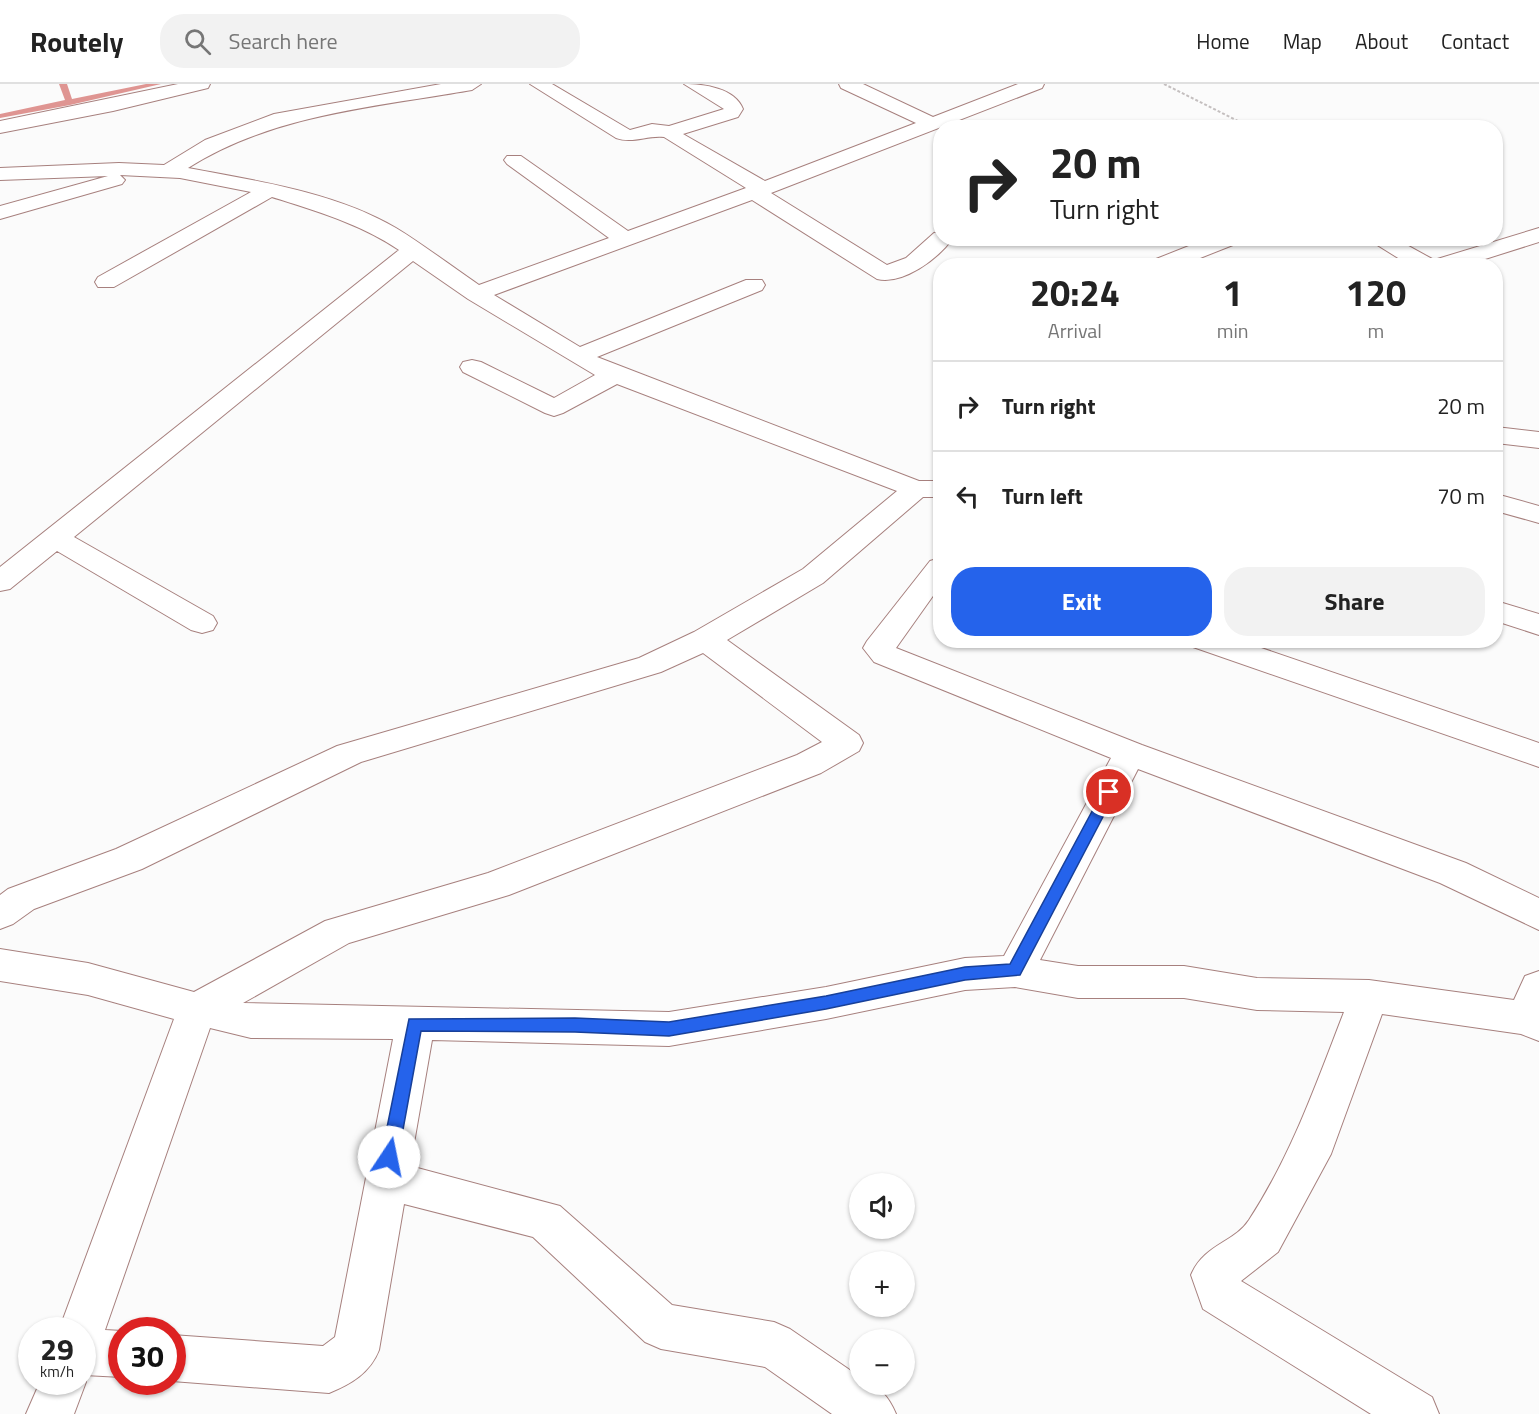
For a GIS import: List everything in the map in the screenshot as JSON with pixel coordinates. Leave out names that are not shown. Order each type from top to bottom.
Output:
[{"type":"street","points":[[0,127],[113,105],[201,84]]},
{"type":"street","points":[[169,171],[212,144],[281,118],[472,84]]},
{"type":"street","points":[[539,84],[629,136],[652,130],[672,132],[734,109],[732,104],[693,84]]},
{"type":"street","points":[[848,84],[935,120]]},
{"type":"street","points":[[954,120],[1035,84]]},
{"type":"street","points":[[476,294],[624,238],[933,128]]},
{"type":"street","points":[[672,132],[673,136],[885,274],[914,263],[933,246]]},
{"type":"street","points":[[514,160],[624,238]]},
{"type":"street","points":[[0,213],[97,187],[142,170]]},
{"type":"street","points":[[0,174],[169,171],[225,179],[333,209],[387,232],[476,294],[578,356],[614,375],[928,489]]},
{"type":"street","points":[[106,282],[270,190]]},
{"type":"street","points":[[1465,258],[1539,236]]},
{"type":"street","points":[[1179,258],[1210,246]]},
{"type":"street","points":[[1392,246],[1413,258]]},
{"type":"street","points":[[0,582],[414,249]]},
{"type":"street","points":[[578,356],[754,285]]},
{"type":"street","points":[[472,367],[554,408],[614,375]]},
{"type":"street","points":[[1503,436],[1539,440]]},
{"type":"street","points":[[0,914],[21,899],[129,859],[349,754],[650,665],[705,639],[813,576],[928,489]]},
{"type":"street","points":[[1503,504],[1539,515]]},
{"type":"street","points":[[56,538],[202,623]]},
{"type":"street","points":[[933,576],[878,648],[885,655],[1130,753],[1453,873],[1539,915]]},
{"type":"street","points":[[1503,612],[1539,625]]},
{"type":"street","points":[[87,1317],[197,1009],[338,932],[496,885],[809,764],[847,743],[705,639]]},
{"type":"street","points":[[1227,648],[1539,756]]},
{"type":"street","points":[[1014,971],[1130,753]]},
{"type":"street","points":[[0,965],[88,979],[197,1009],[251,1021],[575,1025],[669,1029],[826,1003],[965,974],[1014,971],[1078,982],[1184,982],[1257,994],[1369,996],[1534,1010]]},
{"type":"street","points":[[1369,996],[1316,1141],[1263,1237],[1213,1275],[1220,1293],[1415,1414]]},
{"type":"street","points":[[186,1359],[329,1370],[356,1350],[385,1179],[415,1024]]},
{"type":"street","points":[[385,1179],[546,1220],[661,1326],[774,1345],[872,1414]]},
{"type":"street","points":[[50,1414],[58,1395]]},
{"type":"path","points":[[1164,84],[1236,120]]},
{"type":"waterway","points":[[63,84],[70,102]]},
{"type":"waterway","points":[[70,102],[157,84]]},
{"type":"waterway","points":[[0,116],[70,102]]},
{"type":"route","points":[[389,1157],[415,1024],[575,1025],[669,1029],[826,1003],[965,974],[1014,971],[1109,792]]}]
